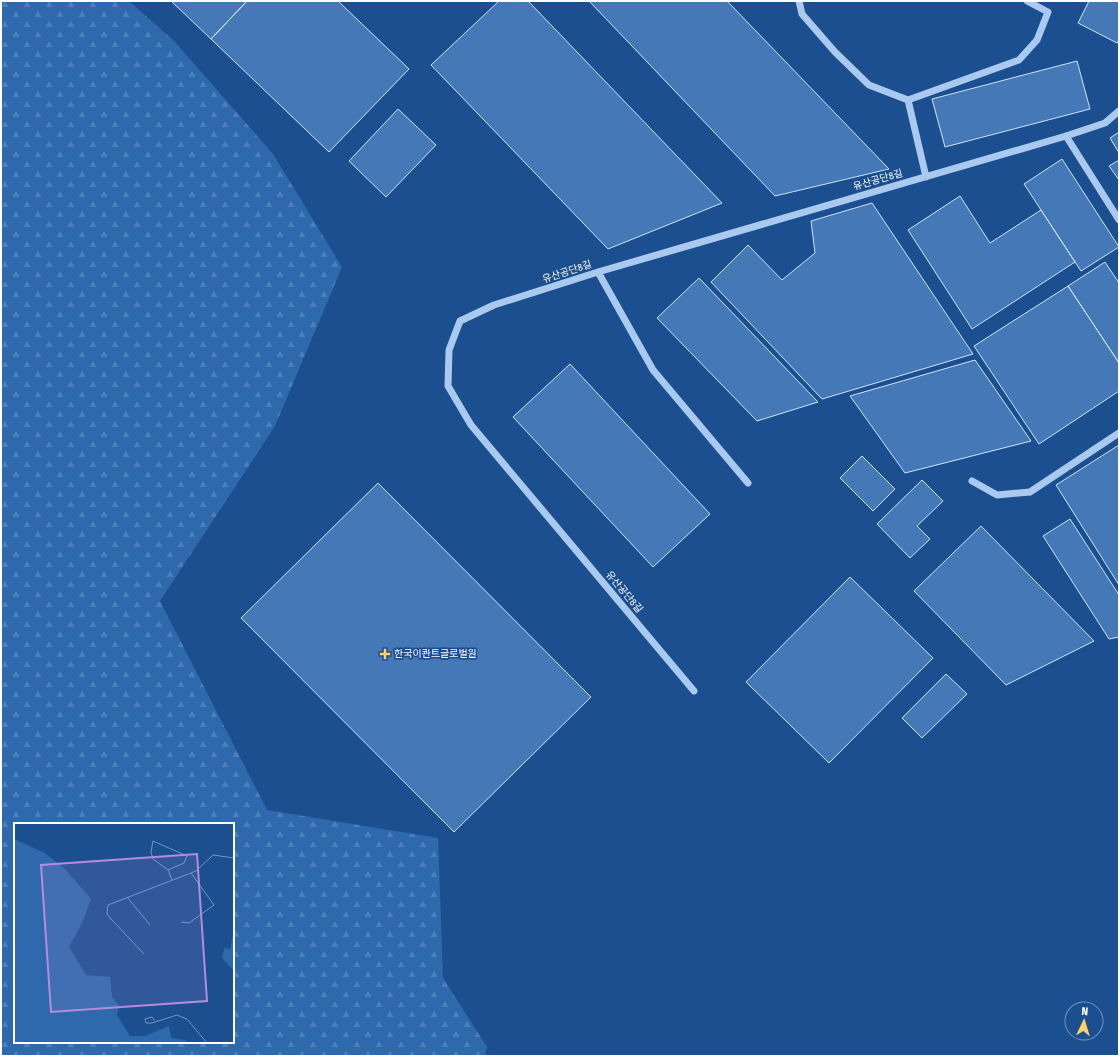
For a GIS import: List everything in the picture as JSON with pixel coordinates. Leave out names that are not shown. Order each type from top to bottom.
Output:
[{"type":"lane","points":[[799,1],[802,14],[835,52],[869,85],[908,100],[1019,60],[1037,40],[1048,12],[1027,1]]},
{"type":"lane","points":[[908,100],[926,177]]},
{"type":"lane","name":"유산공단8길","points":[[694,691],[471,425],[448,386],[449,350],[460,321],[494,306],[598,272],[1066,136],[1105,123],[1119,111]]},
{"type":"lane","points":[[1066,136],[1119,220]]},
{"type":"lane","points":[[598,272],[653,370],[748,483]]},
{"type":"lane","points":[[972,481],[997,496],[1030,492],[1119,433]]},
{"type":"green space","points":[[1,1],[129,1],[174,41],[273,154],[342,267],[275,426],[160,601],[267,810],[438,838],[443,978],[487,1047],[485,1056],[1,1056]]},
{"type":"building","points":[[171,1],[247,1],[211,39]]},
{"type":"building","points":[[247,1],[338,1],[409,69],[329,152],[211,39]]},
{"type":"building","points":[[499,1],[528,1],[722,203],[608,249],[431,65]]},
{"type":"building","points":[[589,1],[727,1],[889,169],[775,196]]},
{"type":"building","points":[[1089,1],[1119,1],[1119,40],[1117,43],[1078,23]]},
{"type":"building","points":[[1077,61],[1090,109],[945,147],[932,99]]},
{"type":"building","points":[[398,109],[436,145],[386,197],[349,161]]},
{"type":"building","points":[[1119,132],[1119,153],[1110,138]]},
{"type":"building","points":[[1062,159],[1119,247],[1081,271],[1024,184]]},
{"type":"building","points":[[1119,160],[1119,180],[1109,166]]},
{"type":"building","points":[[960,196],[990,243],[1041,210],[1075,262],[972,329],[908,230]]},
{"type":"building","points":[[872,203],[973,354],[822,399],[711,282],[748,245],[782,280],[815,253],[811,221]]},
{"type":"building","points":[[1105,262],[1119,283],[1119,363],[1068,286]]},
{"type":"building","points":[[699,278],[818,402],[757,421],[657,318]]},
{"type":"building","points":[[1068,286],[1119,363],[1119,391],[1039,444],[974,346]]},
{"type":"building","points":[[975,360],[1031,441],[905,473],[850,396]]},
{"type":"building","points":[[570,364],[710,514],[653,567],[513,417]]},
{"type":"building","points":[[1119,445],[1119,585],[1056,485]]},
{"type":"building","points":[[862,456],[895,489],[873,511],[840,478]]},
{"type":"building","points":[[922,480],[943,501],[917,526],[930,539],[910,558],[877,524]]},
{"type":"building","points":[[378,483],[591,697],[454,832],[241,618]]},
{"type":"building","points":[[1070,519],[1119,595],[1119,637],[1109,639],[1043,536]]},
{"type":"building","points":[[981,526],[1094,641],[1006,685],[914,591]]},
{"type":"building","points":[[850,577],[933,658],[829,763],[746,682]]},
{"type":"building","points":[[946,674],[967,694],[922,738],[902,718]]},
{"type":"place","name":"한국이콴트글로벌원","points":[[385,654]]}]
